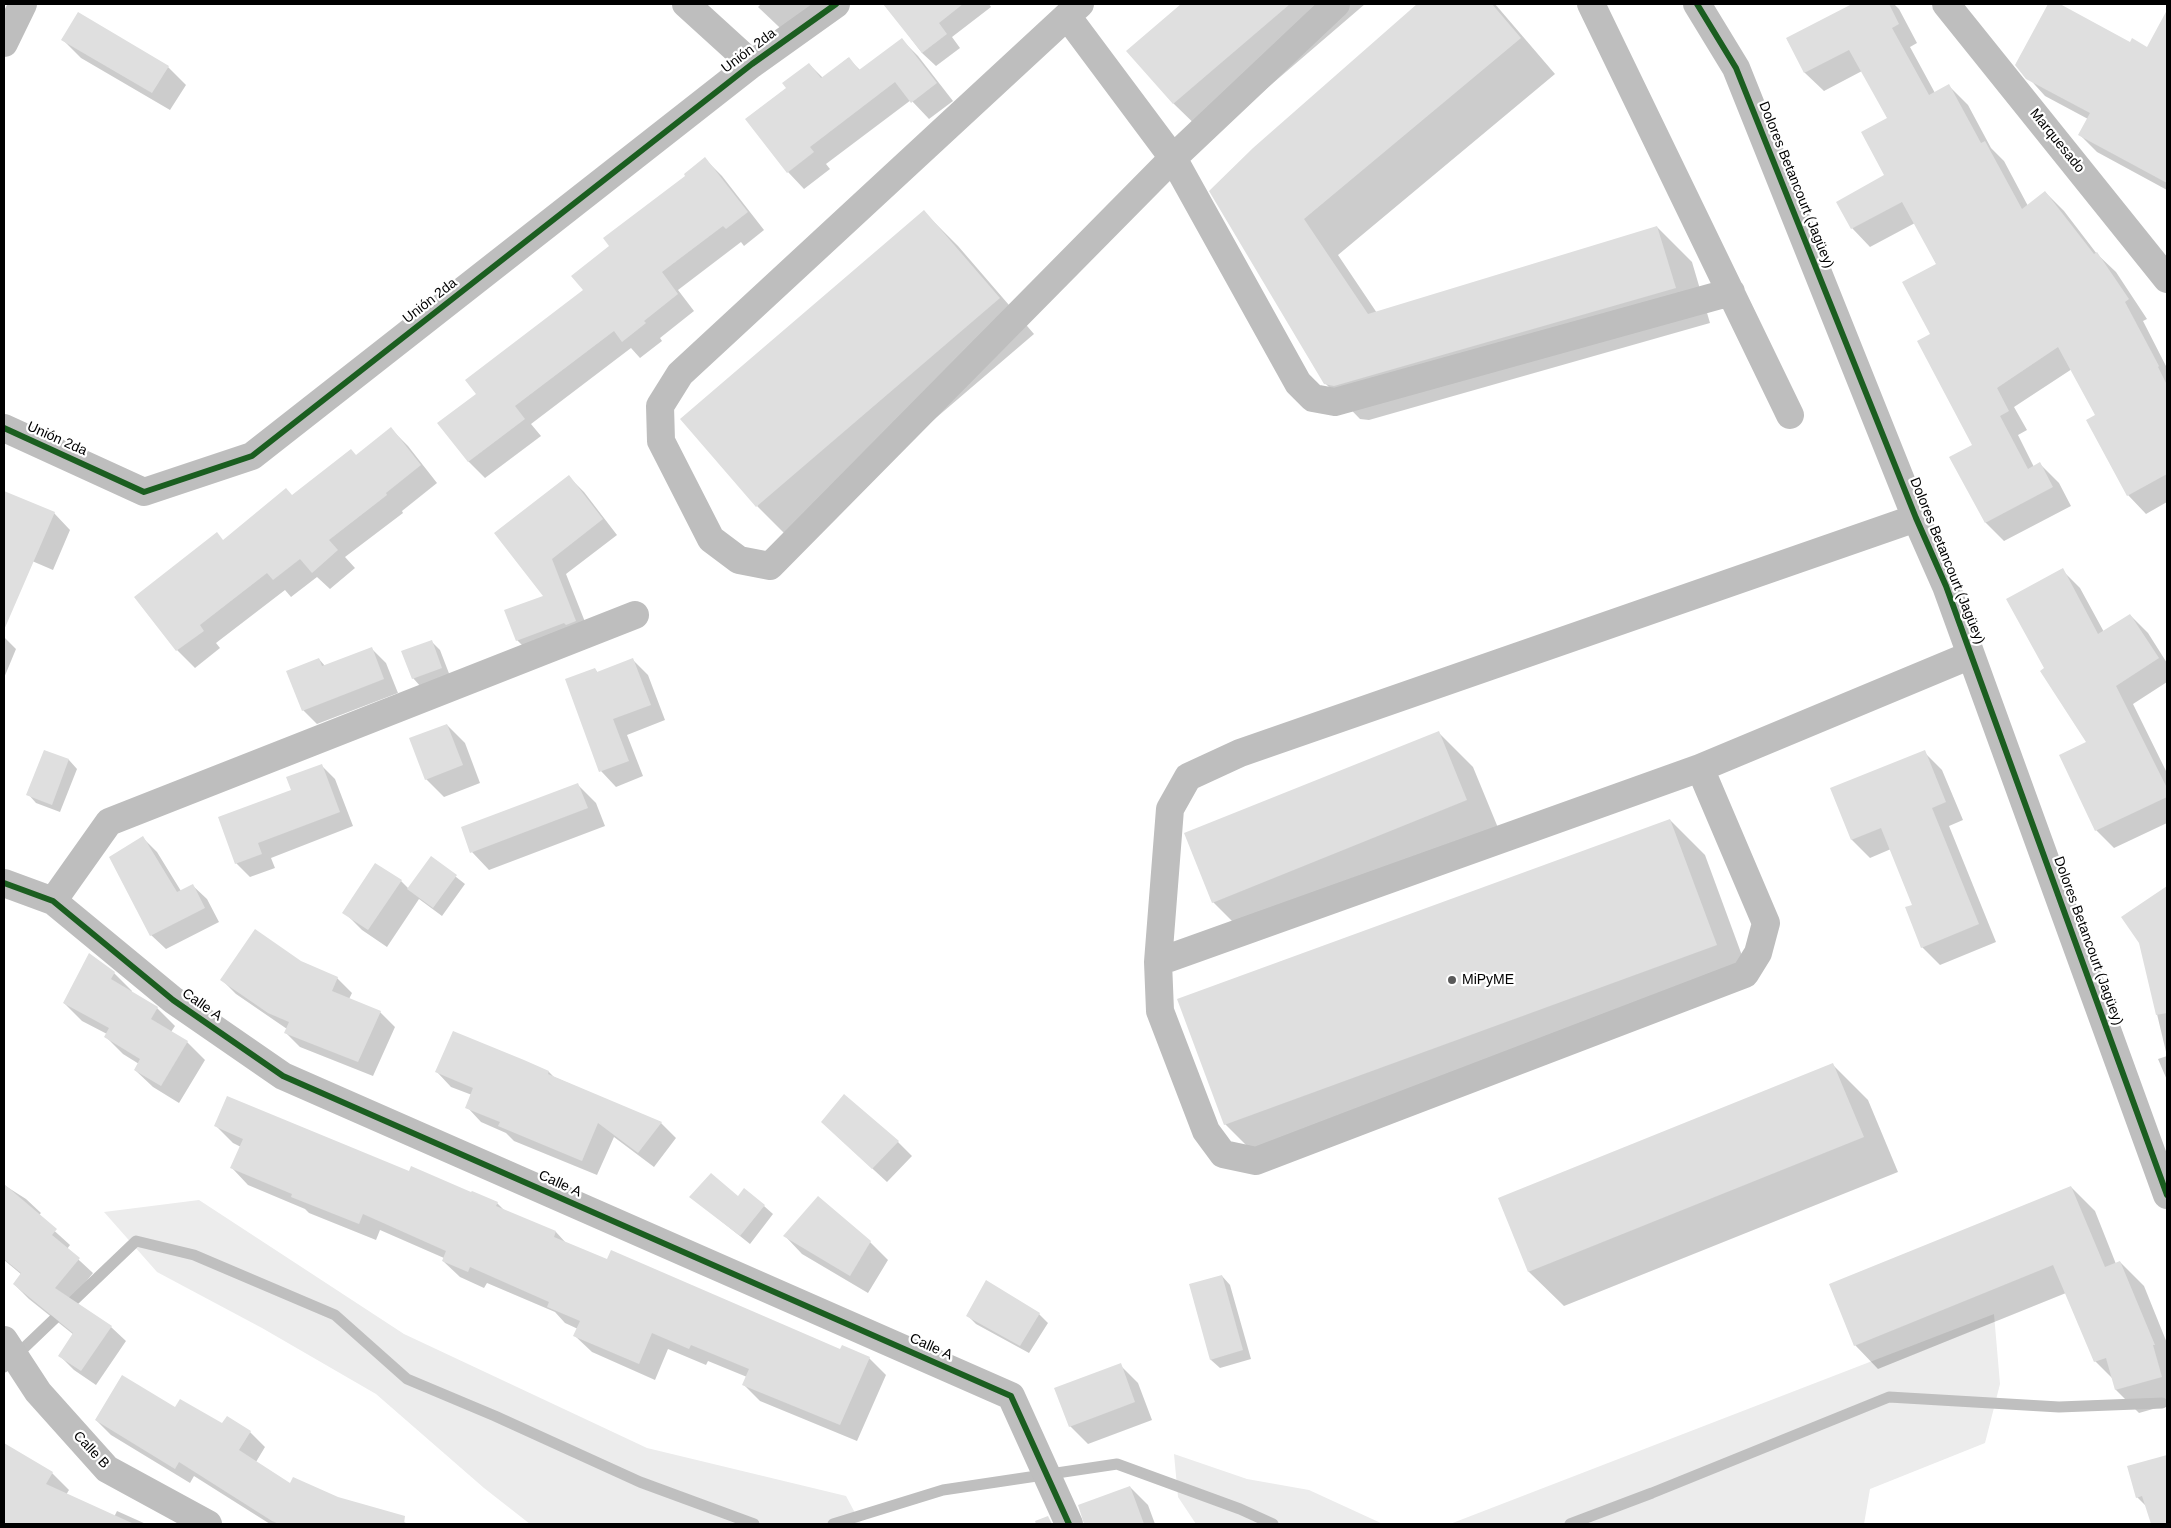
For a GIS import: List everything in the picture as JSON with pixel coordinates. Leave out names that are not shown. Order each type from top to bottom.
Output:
[{"type":"street","points":[[4,43],[23,4]]},
{"type":"street","points":[[686,4],[752,64]]},
{"type":"street","name":"Unión 2da","points":[[4,428],[144,492],[252,456],[752,64],[836,4]]},
{"type":"street","points":[[1336,4],[1173,158],[770,566],[739,560],[711,539],[661,441],[660,406],[680,374],[1073,10],[1173,158],[1298,383],[1313,398],[1335,402],[1731,292]]},
{"type":"street","points":[[1591,4],[1790,415]]},
{"type":"street","name":"Dolores Betancourt (Jagüey)","points":[[1697,4],[1736,68],[1916,518],[1946,586],[2167,1196]]},
{"type":"street","name":"Marquesado","points":[[1946,4],[2165,271]]},
{"type":"street","points":[[1700,768],[1766,924],[1758,953],[1745,974],[1256,1161],[1223,1154],[1206,1131],[1160,1011],[1158,962],[1170,808],[1188,777],[1240,753],[1916,518]]},
{"type":"street","points":[[53,901],[109,822],[634,615]]},
{"type":"street","points":[[1158,962],[1700,768],[1971,655]]},
{"type":"street","name":"Calle A","points":[[4,882],[53,901],[173,1000],[283,1076],[1011,1396],[1063,1513]]},
{"type":"street","name":"Calle B","points":[[4,1340],[38,1392],[107,1469],[208,1524]]},
{"type":"shaded area","points":[[199,1200],[404,1334],[647,1448],[846,1496],[861,1524],[530,1524],[484,1488],[376,1394],[262,1328],[157,1272],[104,1212]]},
{"type":"shaded area","points":[[1994,1314],[2000,1384],[1985,1443],[1870,1489],[1864,1524],[1450,1524]]},
{"type":"shaded area","points":[[1174,1454],[1247,1479],[1309,1490],[1383,1524],[1196,1524],[1178,1497]]},
{"type":"building","points":[[883,4],[963,4],[939,23],[947,34],[922,53]]},
{"type":"building","points":[[1181,4],[1290,4],[1173,104],[1126,51]]},
{"type":"building","points":[[1417,4],[1492,4],[1521,38],[1304,219],[1368,314],[1657,226],[1676,288],[1334,386],[1324,384],[1209,191],[1253,148]]},
{"type":"building","points":[[1852,4],[1889,4],[1899,24],[1892,28],[1929,95],[1949,84],[1981,143],[1985,141],[2022,209],[2045,191],[2094,254],[2097,252],[2129,299],[2125,302],[2167,385],[2167,474],[2127,496],[2086,420],[2095,415],[2058,347],[1997,388],[2009,411],[2000,416],[2028,469],[2040,462],[2053,487],[1985,523],[1949,457],[1972,445],[1917,341],[1930,334],[1902,282],[1936,264],[1902,202],[1851,229],[1836,202],[1884,175],[1861,132],[1887,118],[1849,50],[1804,73],[1786,38]]},
{"type":"building","points":[[2048,4],[2060,4],[2130,42],[2132,38],[2147,47],[2167,10],[2167,183],[2078,135],[2090,113],[2026,79],[2015,65]]},
{"type":"building","points":[[78,12],[169,66],[152,93],[61,40]]},
{"type":"building","points":[[902,38],[937,83],[911,103],[895,82],[810,147],[814,152],[787,173],[745,119],[786,88],[782,83],[809,63],[821,78],[849,57],[859,70]]},
{"type":"building","points":[[705,157],[748,212],[726,229],[723,226],[662,272],[678,294],[644,321],[646,323],[622,342],[614,331],[515,406],[525,419],[468,462],[437,423],[476,394],[465,380],[583,290],[571,276],[609,246],[603,238],[685,176],[684,174]]},
{"type":"building","points":[[924,210],[1000,298],[756,507],[680,419]]},
{"type":"building","points":[[391,427],[421,465],[386,493],[387,495],[329,540],[338,550],[312,573],[300,559],[273,580],[267,573],[200,625],[204,631],[176,651],[134,597],[217,532],[223,540],[286,488],[292,495],[351,449],[356,455]]},
{"type":"building","points":[[569,475],[603,519],[552,559],[576,621],[566,625],[564,623],[516,641],[504,610],[543,596],[494,533]]},
{"type":"building","points":[[4,491],[55,512],[4,630]]},
{"type":"building","points":[[2063,568],[2098,634],[2130,614],[2159,658],[2116,686],[2167,788],[2167,797],[2095,831],[2059,755],[2086,742],[2040,671],[2044,668],[2006,599]]},
{"type":"building","points":[[432,640],[442,668],[412,679],[401,651]]},
{"type":"building","points":[[372,647],[384,679],[302,711],[286,671],[319,658],[322,666]]},
{"type":"building","points":[[633,658],[651,705],[613,719],[629,761],[599,772],[565,679],[595,668],[597,672]]},
{"type":"building","points":[[447,724],[463,765],[425,780],[409,738]]},
{"type":"building","points":[[1439,731],[1467,800],[1212,903],[1184,833]]},
{"type":"building","points":[[44,750],[69,759],[52,805],[26,795]]},
{"type":"building","points":[[1925,750],[1946,802],[1932,808],[1979,924],[1921,948],[1905,907],[1912,905],[1881,828],[1851,840],[1830,788]]},
{"type":"building","points":[[322,764],[340,812],[258,843],[262,854],[235,864],[218,817],[291,790],[286,777]]},
{"type":"building","points":[[578,783],[588,808],[470,853],[461,827]]},
{"type":"building","points":[[1670,819],[1717,945],[1224,1125],[1177,999]]},
{"type":"building","points":[[143,836],[177,892],[193,884],[205,908],[150,936],[109,857]]},
{"type":"building","points":[[431,856],[457,875],[433,908],[407,889]]},
{"type":"building","points":[[375,863],[402,880],[368,930],[342,913]]},
{"type":"building","points":[[2167,886],[2167,1013],[2156,1015],[2139,943],[2121,917]]},
{"type":"building","points":[[255,929],[301,961],[338,977],[332,991],[381,1011],[358,1062],[284,1033],[289,1022],[268,1013],[220,980]]},
{"type":"building","points":[[89,953],[115,972],[111,979],[158,1007],[151,1019],[188,1041],[161,1086],[134,1070],[140,1059],[104,1037],[109,1028],[63,1003]]},
{"type":"building","points":[[453,1031],[524,1060],[549,1071],[548,1074],[662,1122],[638,1153],[598,1123],[582,1161],[498,1126],[500,1122],[465,1108],[473,1088],[435,1072]]},
{"type":"building","points":[[1833,1063],[1864,1137],[1528,1272],[1498,1198]]},
{"type":"building","points":[[844,1094],[899,1141],[872,1169],[821,1122]]},
{"type":"building","points":[[227,1096],[409,1171],[411,1166],[498,1202],[496,1206],[556,1231],[554,1237],[607,1259],[611,1250],[840,1349],[842,1345],[870,1357],[840,1425],[742,1385],[749,1369],[691,1345],[689,1349],[652,1333],[639,1364],[573,1336],[580,1321],[547,1307],[549,1302],[470,1267],[468,1272],[442,1261],[446,1251],[363,1214],[359,1224],[291,1197],[292,1194],[230,1168],[243,1139],[214,1126]]},
{"type":"building","points":[[711,1173],[738,1196],[744,1188],[765,1205],[740,1236],[689,1197]]},
{"type":"building","points":[[4,1184],[57,1229],[52,1235],[80,1258],[55,1288],[112,1326],[81,1371],[58,1356],[73,1333],[13,1284],[21,1273],[4,1259]]},
{"type":"building","points":[[2071,1186],[2105,1267],[2120,1261],[2155,1345],[2153,1345],[2162,1377],[2115,1390],[2106,1358],[2094,1362],[2053,1265],[1854,1346],[1829,1284]]},
{"type":"building","points":[[818,1196],[871,1241],[850,1276],[783,1236]]},
{"type":"building","points":[[1222,1275],[1243,1350],[1210,1360],[1189,1284]]},
{"type":"building","points":[[986,1280],[1040,1313],[1020,1346],[966,1316]]},
{"type":"building","points":[[1121,1363],[1135,1402],[1069,1427],[1054,1388]]},
{"type":"building","points":[[122,1375],[175,1407],[180,1399],[222,1423],[227,1416],[251,1431],[239,1450],[290,1483],[293,1477],[338,1497],[405,1516],[404,1524],[279,1524],[272,1521],[179,1462],[175,1469],[95,1420]]},
{"type":"building","points":[[4,1443],[53,1472],[46,1484],[134,1524],[4,1524]]},
{"type":"building","points":[[2167,1455],[2167,1524],[2151,1524],[2142,1496],[2136,1498],[2127,1466]]},
{"type":"building","points":[[1130,1486],[1144,1524],[1084,1524],[1078,1505]]},
{"type":"building","points":[[1048,1516],[1052,1524],[1036,1524],[1035,1521]]},
{"type":"waterway","points":[[4,1367],[136,1241],[194,1255],[335,1315],[407,1379],[495,1416],[640,1482],[754,1524]]},
{"type":"waterway","points":[[1570,1524],[1652,1493],[1889,1397],[2059,1407],[2162,1403]]},
{"type":"waterway","points":[[833,1524],[943,1490],[1117,1464],[1240,1509],[1273,1524]]},
{"type":"cycle path","points":[[4,428],[144,492],[252,456],[752,64],[836,4]]},
{"type":"cycle path","points":[[1697,4],[1736,68],[1916,518],[1946,586],[2167,1195]]},
{"type":"cycle path","points":[[4,883],[53,901],[173,1000],[283,1076],[1011,1396],[1069,1524]]},
{"type":"place","name":"MiPyME","points":[[1452,980]]}]
